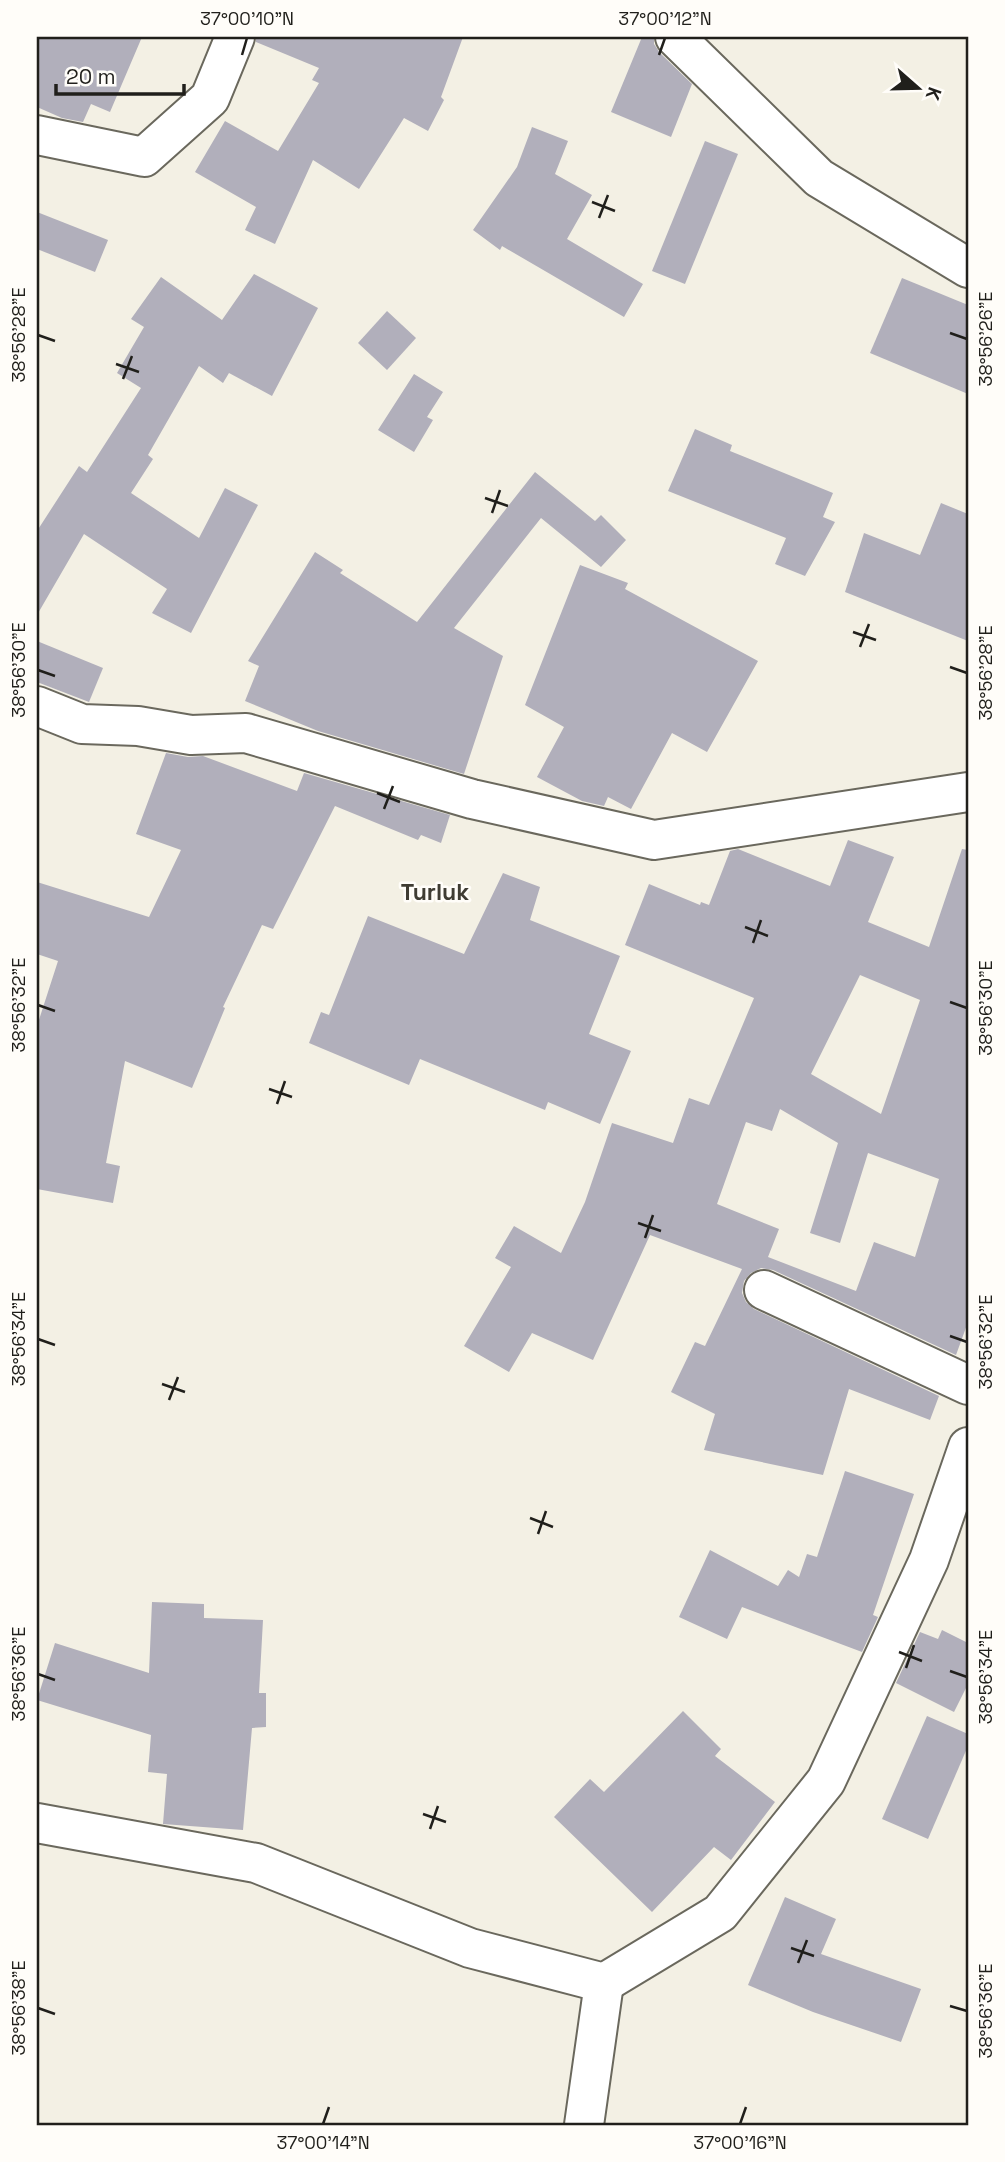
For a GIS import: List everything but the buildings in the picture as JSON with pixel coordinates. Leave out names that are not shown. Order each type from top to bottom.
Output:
[{"type":"street","points":[[37,135],[144,157],[210,99],[235,37]]},
{"type":"street","points":[[674,37],[818,178],[968,268]]},
{"type":"street","points":[[37,706],[82,723],[138,726],[191,735],[246,733],[472,799],[654,839],[968,792]]},
{"type":"street","points":[[764,1290],[968,1385]]},
{"type":"street","points":[[37,1824],[256,1863],[470,1948],[604,1983],[720,1913],[826,1781],[929,1560],[968,1447]]},
{"type":"street","points":[[584,2125],[604,1983]]},
{"type":"district","name":"Turluk","points":[[435,892]]}]
